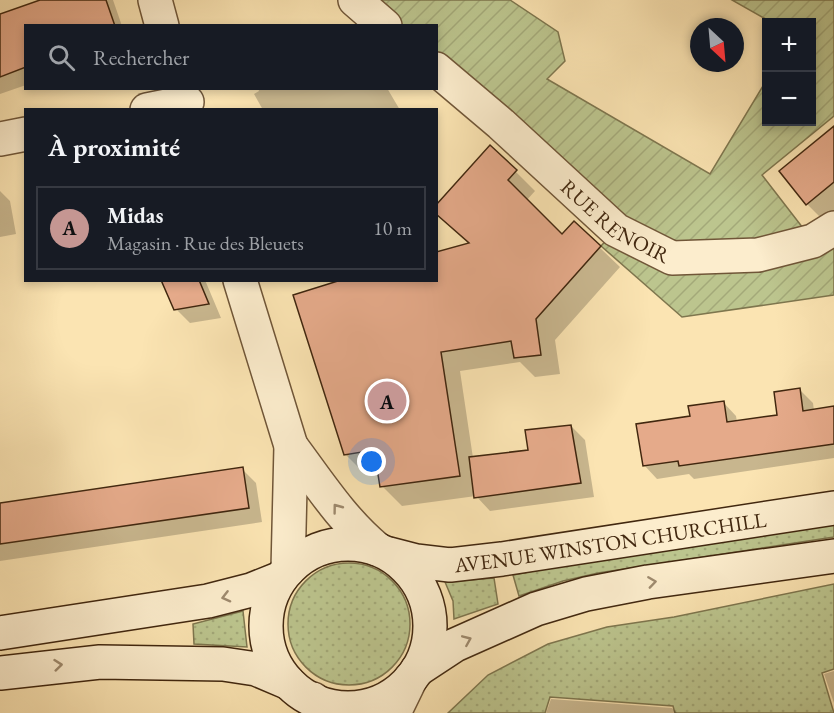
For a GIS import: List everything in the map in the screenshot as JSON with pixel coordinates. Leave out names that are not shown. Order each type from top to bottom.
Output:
[{"type":"main road","points":[[155,0],[161,24]]},
{"type":"main road","points":[[355,0],[383,24]]},
{"type":"main road","name":"RUE RENOIR","points":[[438,71],[501,124],[616,230],[672,258],[758,255],[813,241],[834,228]]},
{"type":"main road","points":[[155,108],[186,100]]},
{"type":"main road","points":[[0,139],[24,134]]},
{"type":"main road","points":[[241,282],[291,446],[357,533],[404,566],[418,583],[426,602],[429,633],[425,653],[394,713]]},
{"type":"main road","points":[[285,574],[291,446]]},
{"type":"main road","name":"AVENUE WINSTON CHURCHILL","points":[[382,552],[416,561],[450,565],[834,508]]},
{"type":"main road","points":[[311,698],[273,659],[267,629],[268,608],[285,574],[314,551],[334,545],[356,544],[382,552]]},
{"type":"main road","points":[[0,673],[89,663],[224,664],[256,669],[279,677],[311,698],[332,706],[361,706],[388,696],[455,645],[536,609],[586,594],[648,582],[834,556]]},
{"type":"main road","points":[[0,633],[208,601],[251,590],[285,574]]},
{"type":"green space","points":[[355,0],[510,0],[558,32],[565,61],[547,79],[710,174],[762,88],[762,126],[816,126],[816,18],[764,18],[732,0],[834,0],[834,116],[762,175],[813,241],[834,243],[834,295],[682,317],[601,246],[616,230],[438,70],[438,24],[384,24]]},
{"type":"green space","points":[[834,524],[834,537],[598,573],[563,581],[519,596],[513,575],[570,564]]},
{"type":"green space","points":[[349,563],[372,568],[383,573],[392,581],[400,590],[405,601],[410,624],[405,647],[400,658],[392,667],[383,675],[372,680],[349,685],[326,680],[315,675],[306,667],[298,658],[293,647],[288,624],[293,601],[298,590],[306,581],[315,573],[326,568]]},
{"type":"green space","points":[[494,578],[498,604],[454,619],[453,601],[445,582]]},
{"type":"green space","points":[[834,584],[834,669],[822,673],[834,713],[675,713],[673,706],[550,697],[545,713],[448,713],[488,675],[548,644],[607,627],[674,617]]},
{"type":"green space","points":[[243,611],[247,647],[194,644],[193,624]]},
{"type":"building","points":[[40,0],[106,0],[114,24],[24,24],[24,68],[0,77],[0,14]]},
{"type":"building","points":[[834,126],[834,182],[806,205],[779,171]]},
{"type":"building","points":[[490,145],[517,170],[508,180],[562,234],[574,221],[601,246],[536,319],[541,355],[514,358],[511,341],[441,352],[460,476],[380,487],[374,450],[344,455],[293,295],[335,282],[438,282],[438,251],[469,243],[438,216],[438,203]]},
{"type":"building","points":[[162,282],[200,282],[209,304],[174,310]]},
{"type":"building","points":[[800,388],[803,411],[834,406],[834,444],[679,466],[678,461],[643,466],[636,424],[690,416],[688,406],[724,401],[727,422],[777,415],[774,392]]},
{"type":"building","points":[[571,425],[581,483],[474,498],[469,457],[528,450],[525,430]]},
{"type":"building","points":[[243,467],[249,508],[0,544],[0,503]]},
{"type":"place","name":"Midas","points":[[387,401]]}]
